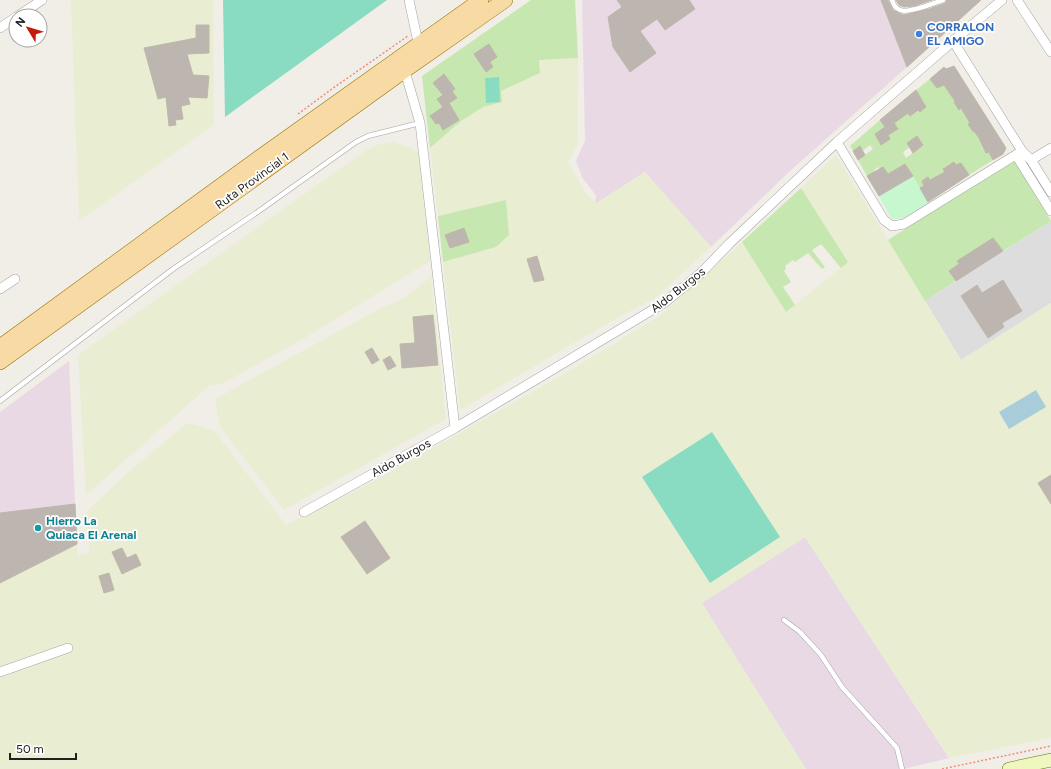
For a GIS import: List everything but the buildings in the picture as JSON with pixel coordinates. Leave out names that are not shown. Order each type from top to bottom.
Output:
[{"type":"main road","name":"Ruta Provincial 1","points":[[421,52],[481,0]]},
{"type":"main road","name":"Ruta Provincial 1","points":[[0,347],[260,158],[402,64],[505,0]]},
{"type":"main road","name":"Ruta Provincial 1","points":[[0,362],[402,64]]},
{"type":"street","points":[[30,8],[42,0]]},
{"type":"street","points":[[409,0],[421,52]]},
{"type":"street","name":"Aldo Burgos","points":[[304,512],[455,428],[664,303],[701,273],[730,243],[836,142],[1002,0]]},
{"type":"street","points":[[1017,0],[1051,52]]},
{"type":"street","points":[[953,41],[1019,153],[1051,211]]},
{"type":"street","points":[[402,64],[420,123],[455,428]]},
{"type":"street","points":[[836,142],[884,220],[892,226],[904,224],[1019,153]]},
{"type":"street","points":[[1031,160],[1051,148]]},
{"type":"street","points":[[1019,153],[1031,160],[1051,192]]},
{"type":"street","points":[[0,289],[15,279]]},
{"type":"street","points":[[0,672],[68,648]]},
{"type":"street","points":[[1008,769],[1051,760]]},
{"type":"lane","points":[[892,0],[894,6],[901,11],[910,10],[944,0]]},
{"type":"lane","points":[[0,401],[173,269],[259,211],[356,142],[368,136],[420,123]]},
{"type":"lane","points":[[784,620],[800,632],[821,655],[842,687],[897,748],[902,769]]},
{"type":"path","points":[[942,769],[1051,746]]},
{"type":"shaded area","points":[[582,0],[881,0],[907,67],[791,170],[711,247],[645,172],[595,204],[596,195],[583,179],[576,161],[585,141]]},
{"type":"shaded area","points":[[1051,221],[1051,303],[961,360],[925,301]]},
{"type":"shaded area","points":[[69,361],[75,504],[0,513],[0,412]]},
{"type":"shaded area","points":[[805,537],[949,758],[904,769],[806,769],[701,603]]},
{"type":"green space","points":[[71,0],[213,0],[214,125],[79,221]]},
{"type":"green space","points":[[223,0],[387,0],[225,117]]},
{"type":"green space","points":[[531,0],[575,0],[578,58],[539,60],[540,73],[501,91],[502,102],[483,107],[461,121],[430,148],[422,76]]},
{"type":"green space","points":[[578,58],[578,144],[568,162],[585,192],[596,204],[645,172],[711,247],[656,297],[603,326],[460,410],[443,262],[496,247],[509,235],[506,200],[438,216],[430,148],[461,121],[483,106],[501,102],[501,91],[540,73],[538,60]]},
{"type":"green space","points":[[499,77],[500,102],[486,103],[485,78]]},
{"type":"green space","points":[[930,79],[937,88],[944,85],[950,94],[953,93],[957,100],[954,102],[959,109],[961,108],[971,122],[968,124],[972,132],[975,131],[986,153],[989,152],[993,160],[969,175],[961,163],[956,165],[954,162],[943,168],[946,174],[930,180],[928,177],[923,180],[924,186],[920,188],[905,164],[888,174],[883,167],[880,169],[878,167],[874,170],[875,172],[867,176],[858,160],[873,149],[870,145],[862,151],[860,146],[853,151],[850,146],[880,120],[888,132],[892,130],[894,132],[898,129],[888,113],[908,113],[910,116],[918,110],[920,112],[926,107],[916,90]],"holes":[[[917,136],[923,145],[906,158],[903,152],[910,147],[907,143]]]},
{"type":"green space","points":[[393,142],[409,147],[419,154],[430,261],[308,336],[222,384],[210,385],[86,495],[78,355],[362,153],[376,145]]},
{"type":"green space","points":[[836,155],[961,360],[1051,303],[1051,738],[949,758],[805,537],[702,603],[806,769],[0,769],[0,583],[77,544],[78,555],[89,553],[87,511],[126,474],[187,423],[214,430],[286,525],[363,487],[559,377],[661,315],[742,242],[786,312],[848,262],[801,188]]},
{"type":"green space","points":[[1014,160],[1051,221],[1003,251],[993,238],[957,261],[959,264],[949,271],[956,281],[925,301],[888,240]]},
{"type":"green space","points":[[913,176],[929,202],[906,217],[901,219],[891,218],[879,196]]},
{"type":"green space","points":[[801,188],[848,262],[841,268],[821,244],[812,250],[825,267],[822,269],[808,253],[795,262],[793,260],[785,266],[786,269],[784,271],[791,282],[783,287],[795,305],[786,312],[742,242]]},
{"type":"green space","points":[[506,200],[509,235],[496,247],[443,262],[438,216]]},
{"type":"green space","points":[[431,277],[446,419],[284,510],[220,427],[215,399],[379,309],[402,299]]},
{"type":"green space","points":[[712,432],[780,537],[710,583],[642,477]]},
{"type":"water","points":[[1036,390],[1046,407],[1009,429],[999,412]]},
{"type":"place","name":"CORRALON EL AMIGO","points":[[919,34]]},
{"type":"place","name":"Hierro La Quiaca El Arenal","points":[[38,528]]}]
